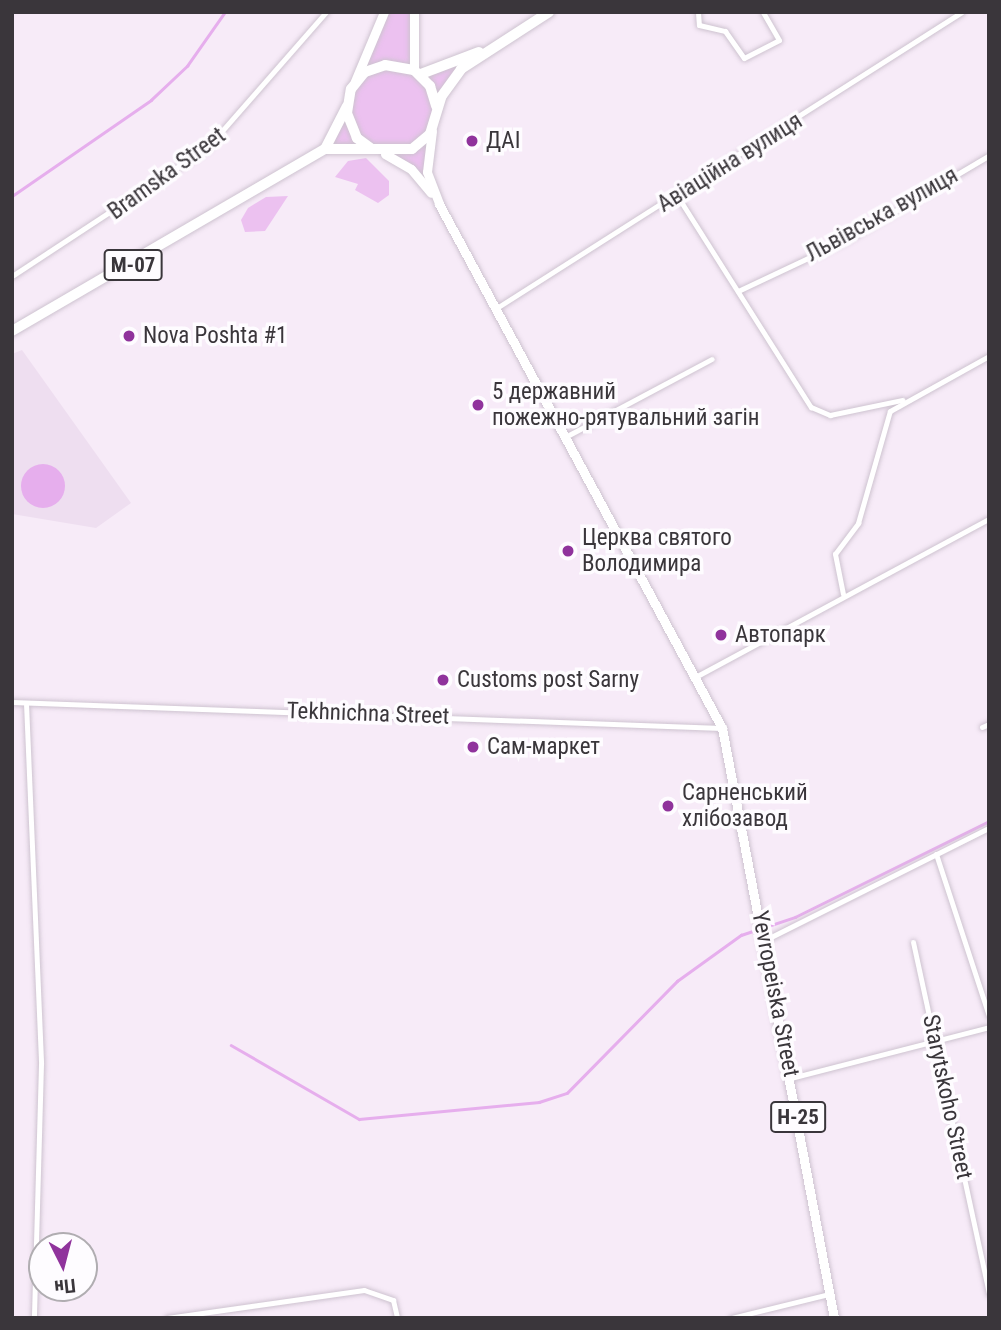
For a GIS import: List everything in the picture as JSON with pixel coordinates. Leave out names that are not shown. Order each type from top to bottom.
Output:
[{"type":"highway","points":[[492,48],[417,72],[385,65],[365,72],[351,89],[347,106],[325,149],[381,153],[412,149],[433,126],[437,110],[461,69],[549,12]]},
{"type":"highway","points":[[417,72],[437,110]]},
{"type":"highway","name":"Н-25","points":[[347,106],[352,130],[381,153]]},
{"type":"highway","name":"М-07","points":[[12,331],[325,149]]},
{"type":"main road","points":[[351,89],[384,12]]},
{"type":"main road","points":[[414,12],[417,72]]},
{"type":"main road","name":"Yevropeiska Street","points":[[433,126],[427,172],[439,204],[697,676],[722,728],[791,1078],[834,1318]]},
{"type":"main road","name":"Yevropeiska Street","points":[[381,153],[411,169],[439,204]]},
{"type":"street","name":"Bramska Street","points":[[12,276],[208,148],[326,12]]},
{"type":"street","points":[[698,12],[699,25],[725,32],[744,58],[779,40],[763,12]]},
{"type":"street","name":"Авіаційна вулиця","points":[[495,309],[678,197],[962,12]]},
{"type":"street","name":"Львівська вулиця","points":[[738,291],[846,240],[988,156]]},
{"type":"street","points":[[678,197],[811,407],[830,415],[902,400],[989,356]]},
{"type":"street","points":[[565,437],[712,359]]},
{"type":"street","points":[[844,594],[835,554],[858,523],[884,427],[902,400]]},
{"type":"street","points":[[697,676],[844,594],[989,519]]},
{"type":"street","name":"Tekhnichna Street","points":[[12,702],[722,728]]},
{"type":"street","points":[[26,703],[41,1064],[34,1318]]},
{"type":"street","points":[[763,933],[989,828]]},
{"type":"street","points":[[936,853],[989,1016]]},
{"type":"street","name":"Starytskoho Street","points":[[913,942],[989,1294]]},
{"type":"street","points":[[791,1078],[989,1027]]},
{"type":"street","points":[[167,1318],[364,1290],[393,1300],[397,1318]]},
{"type":"street","points":[[730,1318],[830,1294]]},
{"type":"shaded area","points":[[384,12],[414,12],[414,70],[420,74],[470,55],[452,78],[428,150],[431,187],[385,154],[325,149]]},
{"type":"shaded area","points":[[366,158],[389,181],[389,195],[378,203],[355,190],[358,184],[335,177],[348,161]]},
{"type":"shaded area","points":[[288,196],[265,231],[245,232],[241,220],[248,208],[266,197]]},
{"type":"shaded area","points":[[22,350],[131,503],[96,528],[12,514],[12,354]]},
{"type":"shaded area","points":[[43,464],[59,470],[65,486],[59,502],[43,508],[27,502],[21,486],[27,470]]},
{"type":"waterway","points":[[12,196],[151,100],[187,66],[225,12]]},
{"type":"waterway","points":[[231,1045],[359,1119],[539,1102],[567,1093],[677,981],[741,935],[795,917],[989,821]]},
{"type":"place","name":"ДАІ","points":[[472,141]]},
{"type":"place","name":"Nova Poshta #1","points":[[129,336]]},
{"type":"place","name":"5 державний пожежно-рятувальний загін","points":[[478,405]]},
{"type":"place","name":"Церква святого Володимира","points":[[568,551]]},
{"type":"place","name":"Автопарк","points":[[721,635]]},
{"type":"place","name":"Customs post Sarny","points":[[443,680]]},
{"type":"place","name":"Сам-маркет","points":[[473,747]]},
{"type":"place","name":"Сарненський хлібозавод","points":[[668,806]]}]
